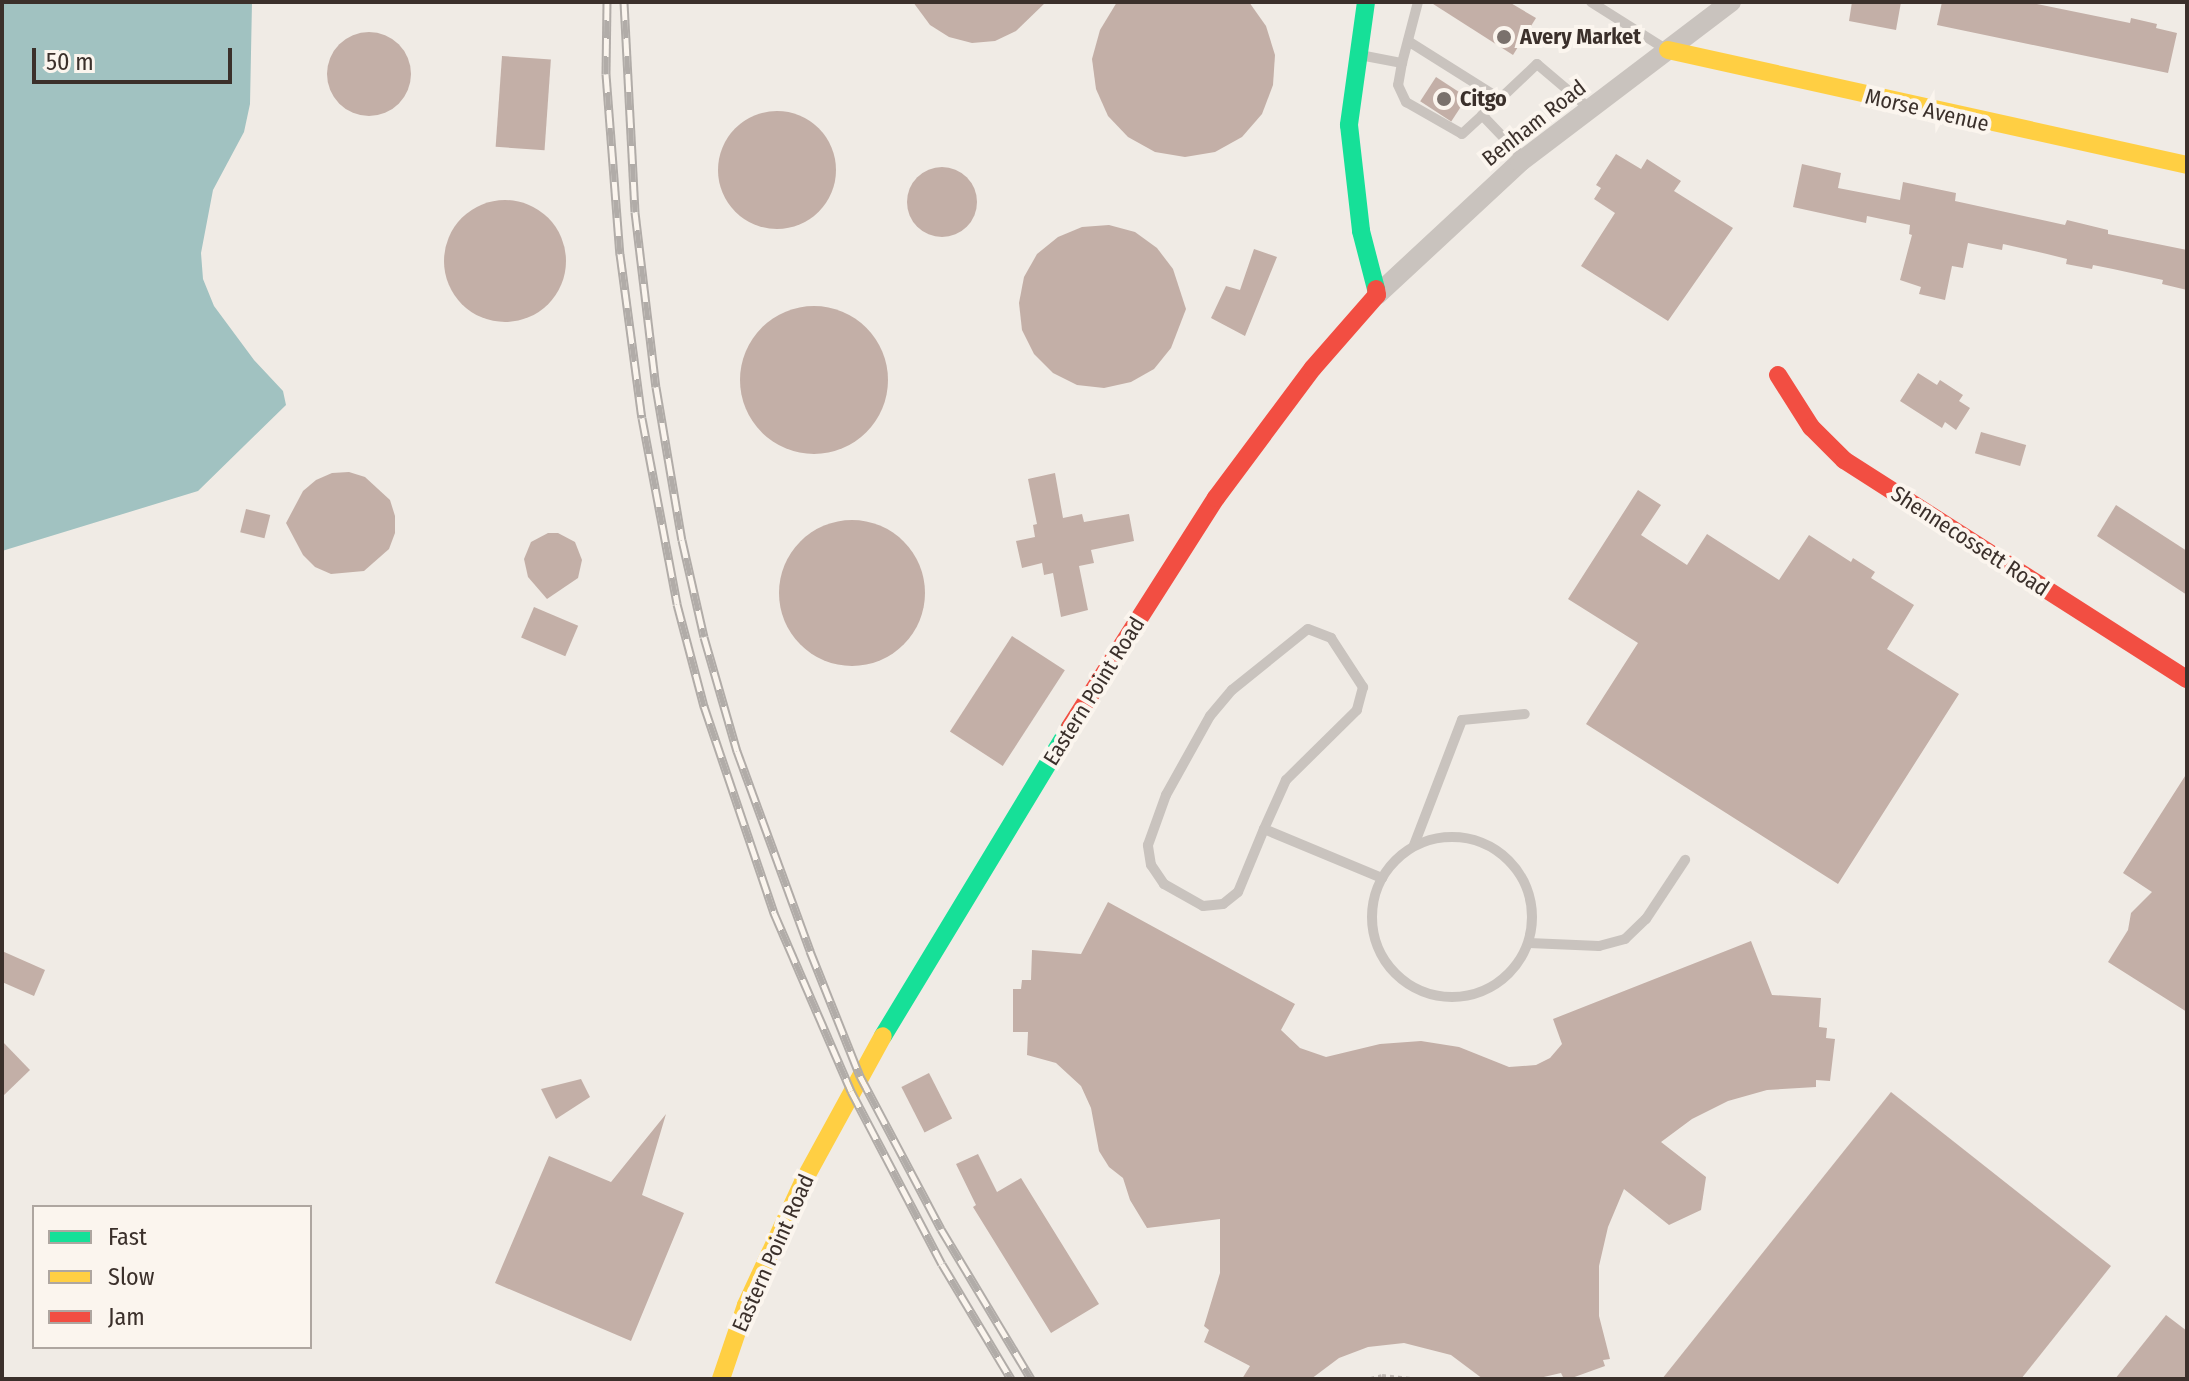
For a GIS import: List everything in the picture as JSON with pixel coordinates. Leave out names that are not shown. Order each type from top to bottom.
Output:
[{"type":"main road","points":[[1366,2],[1351,98],[1352,165],[1361,231],[1377,295]]},
{"type":"main road","name":"Morse Avenue","points":[[1668,50],[2187,165]]},
{"type":"main road","name":"Eastern Point Road","points":[[721,1379],[746,1305],[803,1182],[851,1091],[1012,820],[1216,498],[1313,368],[1377,295]]},
{"type":"main road","name":"Shennecossett Road","points":[[1778,375],[1811,427],[1844,460],[2187,679]]},
{"type":"street","name":"Benham Road","points":[[1377,295],[1524,159],[1731,2]]},
{"type":"lane","points":[[1418,2],[1398,85],[1406,102],[1462,134],[1537,64],[1590,109]]},
{"type":"lane","points":[[1591,2],[1668,50]]},
{"type":"lane","points":[[1408,41],[1500,99]]},
{"type":"lane","points":[[1358,55],[1402,63]]},
{"type":"lane","points":[[1482,115],[1524,159]]},
{"type":"lane","points":[[1308,629],[1331,638],[1363,687],[1357,710],[1286,780],[1264,829],[1238,892],[1223,904],[1203,906],[1164,884],[1151,865],[1148,845],[1166,795],[1210,716],[1232,690],[1308,629]]},
{"type":"lane","points":[[1414,845],[1462,720],[1525,714]]},
{"type":"lane","points":[[1264,829],[1382,878]]},
{"type":"lane","points":[[1440,837],[1468,838],[1494,847],[1514,865],[1528,889],[1533,916],[1529,943],[1517,966],[1498,984],[1474,994],[1449,998],[1423,992],[1401,979],[1384,960],[1373,936],[1371,910],[1382,878],[1392,862],[1414,845],[1440,837]]},
{"type":"lane","points":[[1529,943],[1599,946],[1625,939],[1646,919],[1685,860]]},
{"type":"path","points":[[1371,1379],[1382,1376],[1411,1379]]},
{"type":"water","points":[[2,2],[252,2],[250,104],[244,132],[213,190],[201,253],[203,279],[214,306],[254,360],[283,391],[286,405],[198,491],[2,551]]},
{"type":"building","points":[[913,2],[1046,2],[1016,31],[995,41],[972,43],[949,37],[930,25]]},
{"type":"building","points":[[1117,2],[1249,2],[1266,26],[1275,55],[1273,85],[1262,114],[1242,137],[1215,152],[1185,157],[1155,152],[1128,137],[1108,116],[1096,89],[1092,59],[1100,30]]},
{"type":"building","name":"Avery Market","points":[[1430,2],[1509,2],[1536,18],[1513,55]]},
{"type":"building","points":[[1852,2],[1901,2],[1896,30],[1849,21]]},
{"type":"building","points":[[1942,2],[2027,2],[2130,23],[2131,18],[2177,33],[2168,73],[1937,25]]},
{"type":"building","points":[[369,32],[385,35],[399,44],[408,58],[411,74],[408,90],[399,104],[385,113],[369,116],[353,113],[339,104],[330,90],[327,74],[330,58],[339,44],[353,35]]},
{"type":"building","points":[[502,56],[551,59],[545,150],[496,147]]},
{"type":"building","name":"Citgo","points":[[1436,77],[1467,97],[1451,121],[1420,101]]},
{"type":"building","points":[[777,111],[799,116],[819,128],[831,148],[836,170],[831,192],[819,212],[799,224],[777,229],[755,224],[735,212],[723,192],[718,170],[723,148],[735,128],[755,116]]},
{"type":"building","points":[[1616,154],[1641,169],[1647,159],[1681,181],[1674,191],[1733,228],[1668,321],[1581,266],[1615,213],[1594,199],[1601,188],[1596,185]]},
{"type":"building","points":[[1802,164],[1841,173],[1838,188],[1900,200],[1903,182],[1956,193],[1955,201],[2065,225],[2067,220],[2108,230],[2108,234],[2187,250],[2187,290],[2162,284],[2163,280],[2113,269],[2066,264],[2067,259],[2003,244],[2002,250],[1968,243],[1963,268],[1952,266],[1945,300],[1919,294],[1921,287],[1900,280],[1912,235],[1909,234],[1910,225],[1867,216],[1866,223],[1793,207]]},
{"type":"building","points":[[935,167],[949,167],[962,172],[972,182],[977,202],[972,222],[962,232],[949,237],[935,237],[922,232],[912,222],[907,209],[907,195],[912,182],[922,172]]},
{"type":"building","points":[[505,200],[528,205],[548,218],[561,238],[566,261],[561,284],[548,304],[528,317],[505,322],[482,317],[462,304],[449,284],[444,261],[449,238],[462,218],[482,205]]},
{"type":"building","points":[[1109,225],[1135,232],[1157,248],[1173,269],[1186,309],[1171,348],[1154,369],[1131,382],[1104,388],[1077,385],[1053,373],[1034,354],[1022,330],[1019,303],[1024,277],[1037,254],[1058,237],[1082,227]]},
{"type":"building","points":[[1254,249],[1277,257],[1245,336],[1211,318],[1226,286],[1240,290]]},
{"type":"building","points":[[814,306],[842,312],[866,328],[882,352],[888,380],[882,408],[866,432],[842,448],[814,454],[786,448],[762,432],[746,408],[740,380],[746,352],[762,328],[786,312]]},
{"type":"building","points":[[1918,373],[1937,385],[1940,380],[1963,395],[1959,401],[1970,408],[1956,430],[1945,422],[1942,428],[1900,401]]},
{"type":"building","points":[[1981,432],[2026,445],[2020,466],[1975,453]]},
{"type":"building","points":[[349,472],[365,477],[390,500],[395,516],[395,533],[389,549],[364,571],[331,574],[315,567],[303,555],[286,523],[303,491],[316,480],[332,473]]},
{"type":"building","points":[[1055,473],[1063,518],[1082,514],[1084,522],[1129,514],[1134,541],[1091,550],[1094,563],[1079,566],[1088,610],[1061,617],[1053,573],[1044,575],[1042,563],[1022,568],[1016,541],[1035,537],[1033,525],[1037,524],[1028,479]]},
{"type":"building","points":[[1638,490],[1661,505],[1641,535],[1687,565],[1707,534],[1779,580],[1809,535],[1851,562],[1853,558],[1875,572],[1871,578],[1914,605],[1887,649],[1959,694],[1838,884],[1586,724],[1638,643],[1568,599]]},
{"type":"building","points":[[2116,505],[2187,551],[2187,595],[2097,536]]},
{"type":"building","points":[[246,509],[270,515],[264,538],[240,532]]},
{"type":"building","points":[[852,520],[880,526],[904,541],[919,565],[925,593],[919,621],[904,645],[880,660],[852,666],[824,660],[800,645],[785,621],[779,593],[785,565],[800,541],[824,526]]},
{"type":"building","points":[[548,533],[558,533],[575,542],[582,560],[578,578],[547,599],[528,577],[524,559],[531,542]]},
{"type":"building","points":[[534,607],[578,626],[565,656],[521,637]]},
{"type":"building","points":[[1012,636],[1065,670],[1003,766],[950,732]]},
{"type":"building","points":[[2187,773],[2187,1012],[2108,962],[2128,930],[2131,913],[2152,892],[2123,873]]},
{"type":"building","points":[[1108,902],[1295,1004],[1281,1030],[1300,1048],[1326,1057],[1380,1044],[1421,1041],[1459,1047],[1509,1067],[1536,1065],[1550,1058],[1562,1044],[1553,1019],[1751,941],[1772,995],[1821,998],[1819,1027],[1827,1028],[1826,1038],[1835,1039],[1830,1081],[1816,1080],[1816,1087],[1767,1090],[1728,1101],[1692,1119],[1661,1142],[1706,1177],[1701,1210],[1669,1225],[1624,1189],[1608,1227],[1599,1266],[1599,1316],[1610,1359],[1603,1360],[1605,1366],[1569,1379],[1564,1379],[1561,1373],[1535,1379],[1483,1379],[1451,1355],[1404,1343],[1368,1347],[1339,1358],[1311,1379],[1242,1379],[1250,1366],[1204,1342],[1209,1330],[1204,1326],[1220,1273],[1220,1219],[1147,1228],[1130,1200],[1123,1178],[1109,1167],[1099,1151],[1091,1108],[1081,1086],[1056,1063],[1027,1055],[1028,1032],[1013,1032],[1013,989],[1021,989],[1022,980],[1031,980],[1032,950],[1081,954]]},
{"type":"building","points":[[2,951],[45,970],[34,996],[2,982]]},
{"type":"building","points":[[2,1041],[30,1070],[2,1097]]},
{"type":"building","points":[[929,1073],[952,1118],[925,1133],[901,1087]]},
{"type":"building","points":[[581,1079],[590,1097],[556,1119],[541,1089]]},
{"type":"building","points":[[1891,1092],[2111,1266],[2021,1379],[1662,1379]]},
{"type":"building","points":[[666,1114],[642,1195],[684,1213],[631,1341],[495,1283],[549,1156],[611,1182]]},
{"type":"building","points":[[978,1154],[997,1192],[1021,1178],[1099,1304],[1051,1333],[973,1207],[976,1205],[956,1164]]},
{"type":"building","points":[[2166,1315],[2187,1331],[2187,1379],[2115,1379]]},
{"type":"railway","points":[[607,2],[606,74],[620,254],[642,418],[677,604],[704,706],[774,913],[851,1091],[942,1264],[1011,1379]]},
{"type":"railway","points":[[624,2],[635,212],[656,387],[682,540],[704,637],[737,751],[810,951],[860,1076],[941,1229],[1031,1379]]},
{"type":"traffic: fast","points":[[1366,2],[1349,125],[1361,231],[1376,289]]},
{"type":"traffic: fast","points":[[883,1036],[1070,727]]},
{"type":"traffic: slow","points":[[1668,50],[2187,165]]},
{"type":"traffic: slow","points":[[721,1379],[746,1305],[803,1182],[883,1036]]},
{"type":"traffic: jam","points":[[1070,727],[1216,498],[1313,368],[1377,295],[1376,289]]},
{"type":"traffic: jam","points":[[1778,375],[1811,427],[1844,460],[2187,679]]},
{"type":"place","name":"Avery Market","points":[[1504,37]]},
{"type":"place","name":"Citgo","points":[[1444,99]]}]
